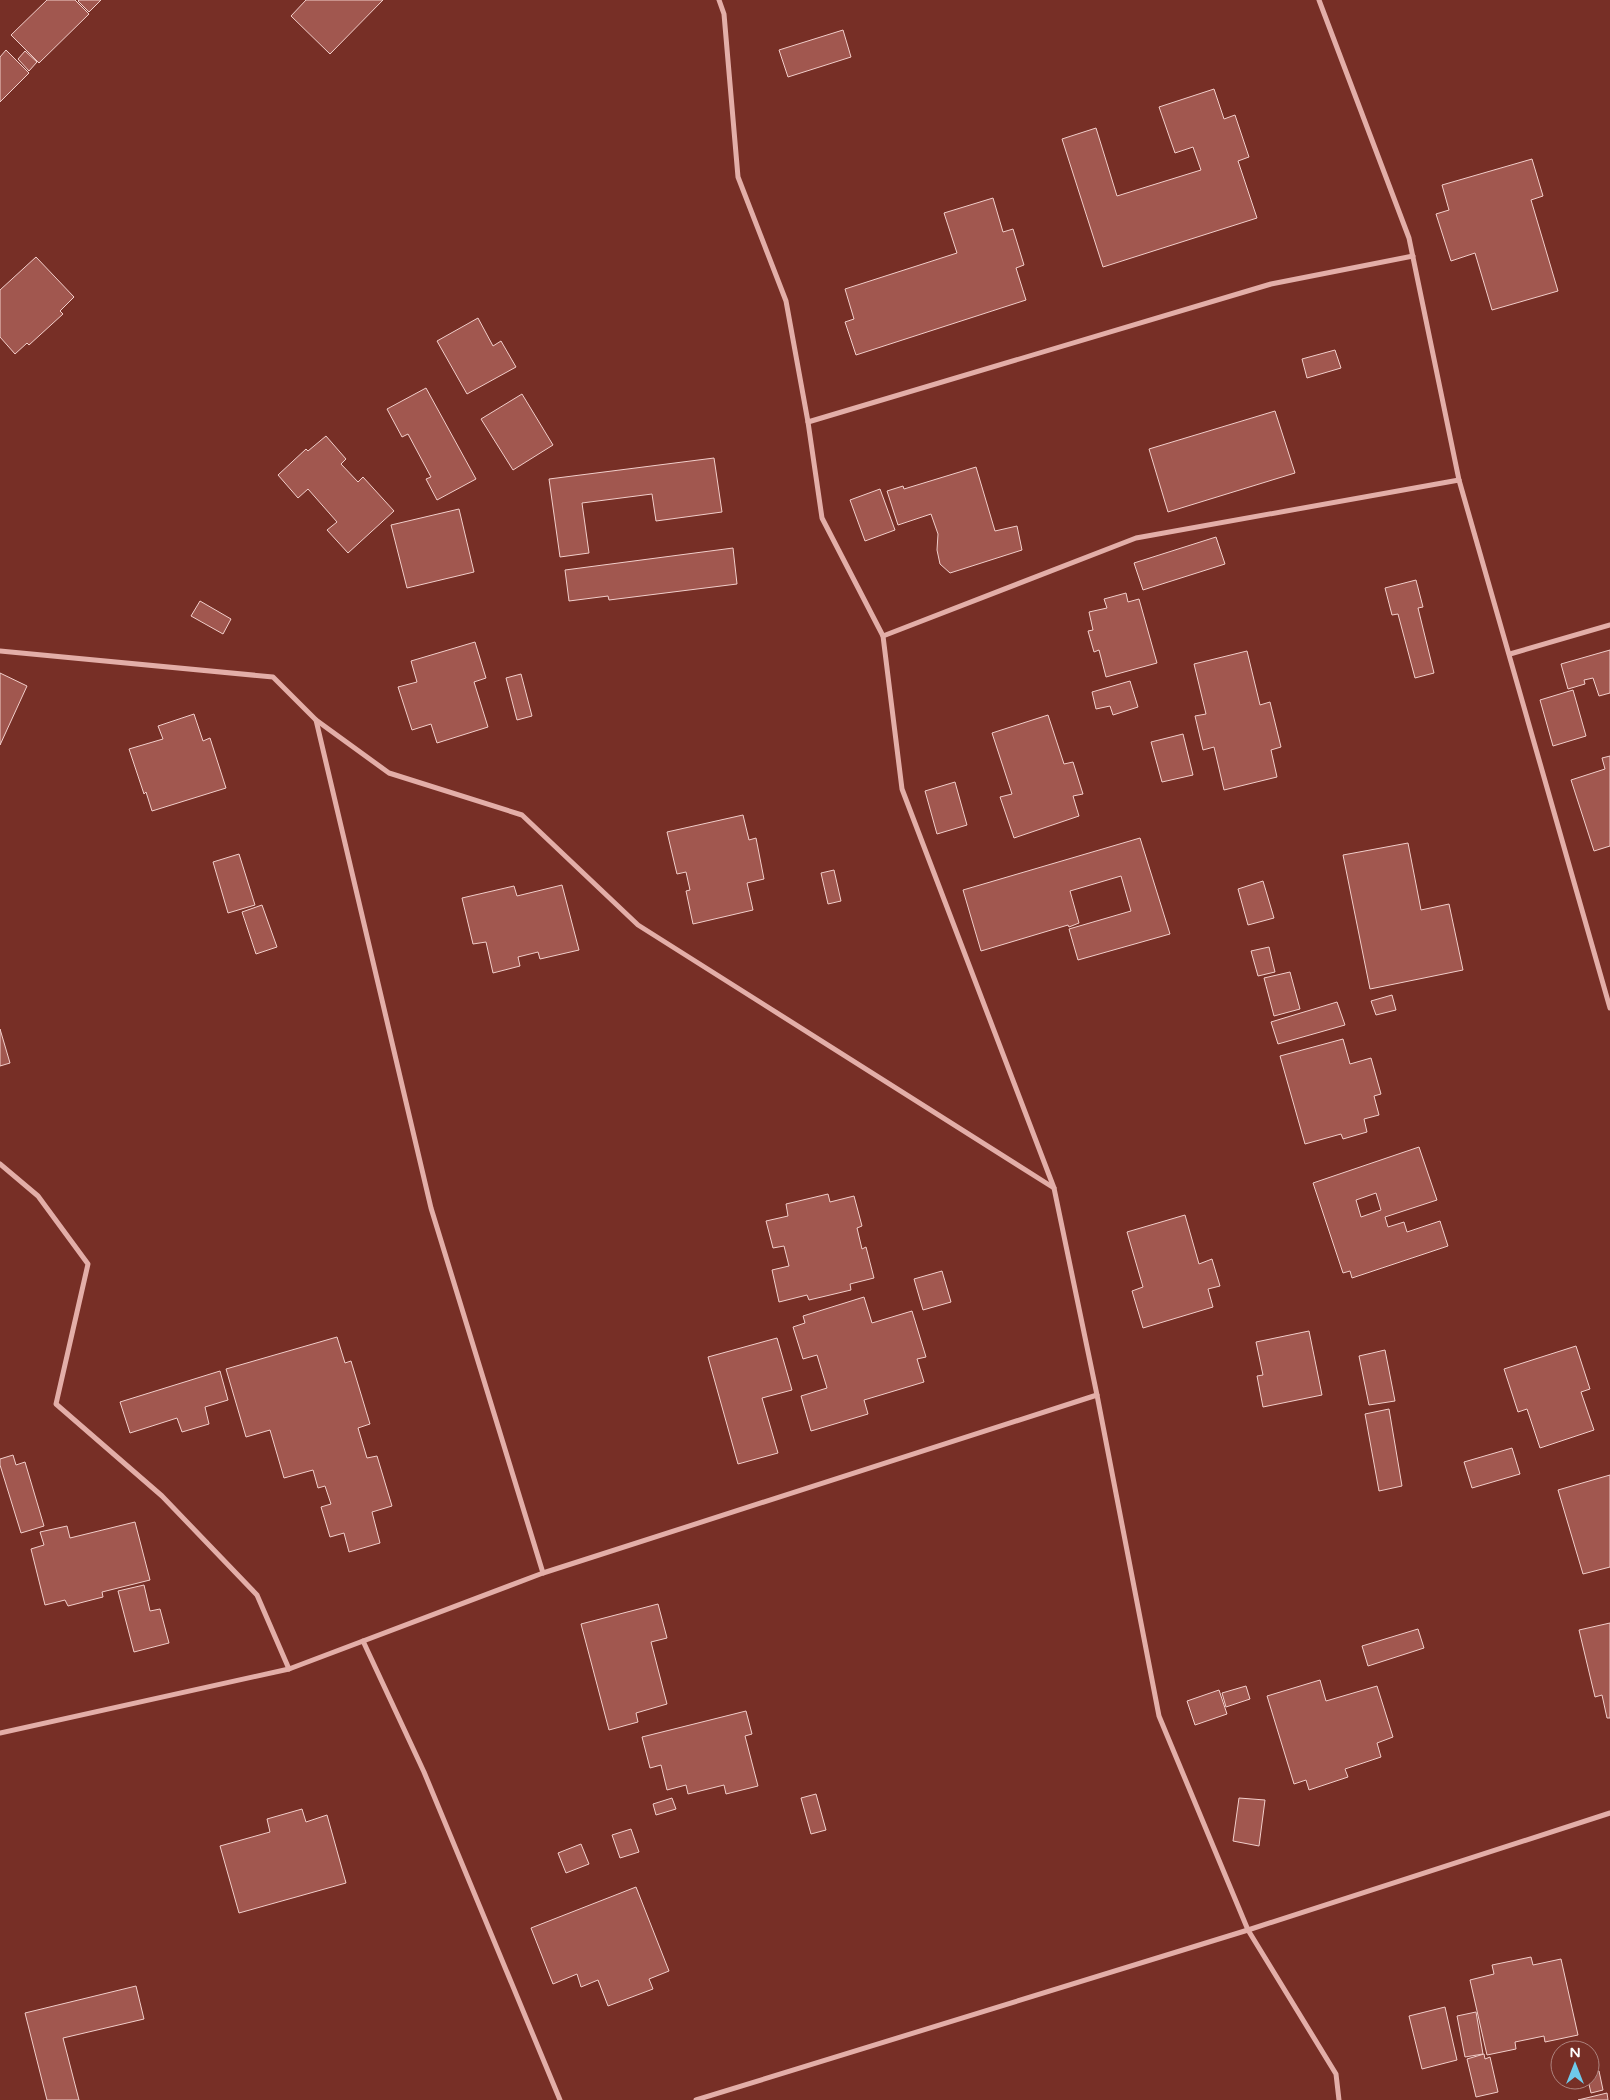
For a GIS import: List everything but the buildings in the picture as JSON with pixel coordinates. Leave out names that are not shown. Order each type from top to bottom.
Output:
[{"type":"street","points":[[719,0],[724,14],[738,177],[786,301],[808,422],[822,518],[883,636],[902,789],[1054,1188],[1097,1394],[1160,1716],[1248,1930],[1336,2074],[1339,2100]]},
{"type":"street","points":[[1319,0],[1409,238],[1460,480],[1610,1008]]},
{"type":"street","points":[[808,422],[1271,284],[1413,256]]},
{"type":"street","points":[[883,636],[1136,538],[1460,480]]},
{"type":"street","points":[[1510,654],[1610,625]]},
{"type":"street","points":[[0,651],[273,677],[316,720],[388,773],[522,815],[638,925],[1054,1188]]},
{"type":"street","points":[[316,720],[431,1208],[543,1573]]},
{"type":"street","points":[[0,1164],[38,1196],[88,1264],[56,1404],[162,1496],[257,1595],[289,1669]]},
{"type":"street","points":[[0,1733],[289,1669],[543,1573],[1097,1394]]},
{"type":"street","points":[[363,1641],[424,1772],[560,2100]]},
{"type":"street","points":[[696,2100],[1248,1930],[1610,1813]]}]
